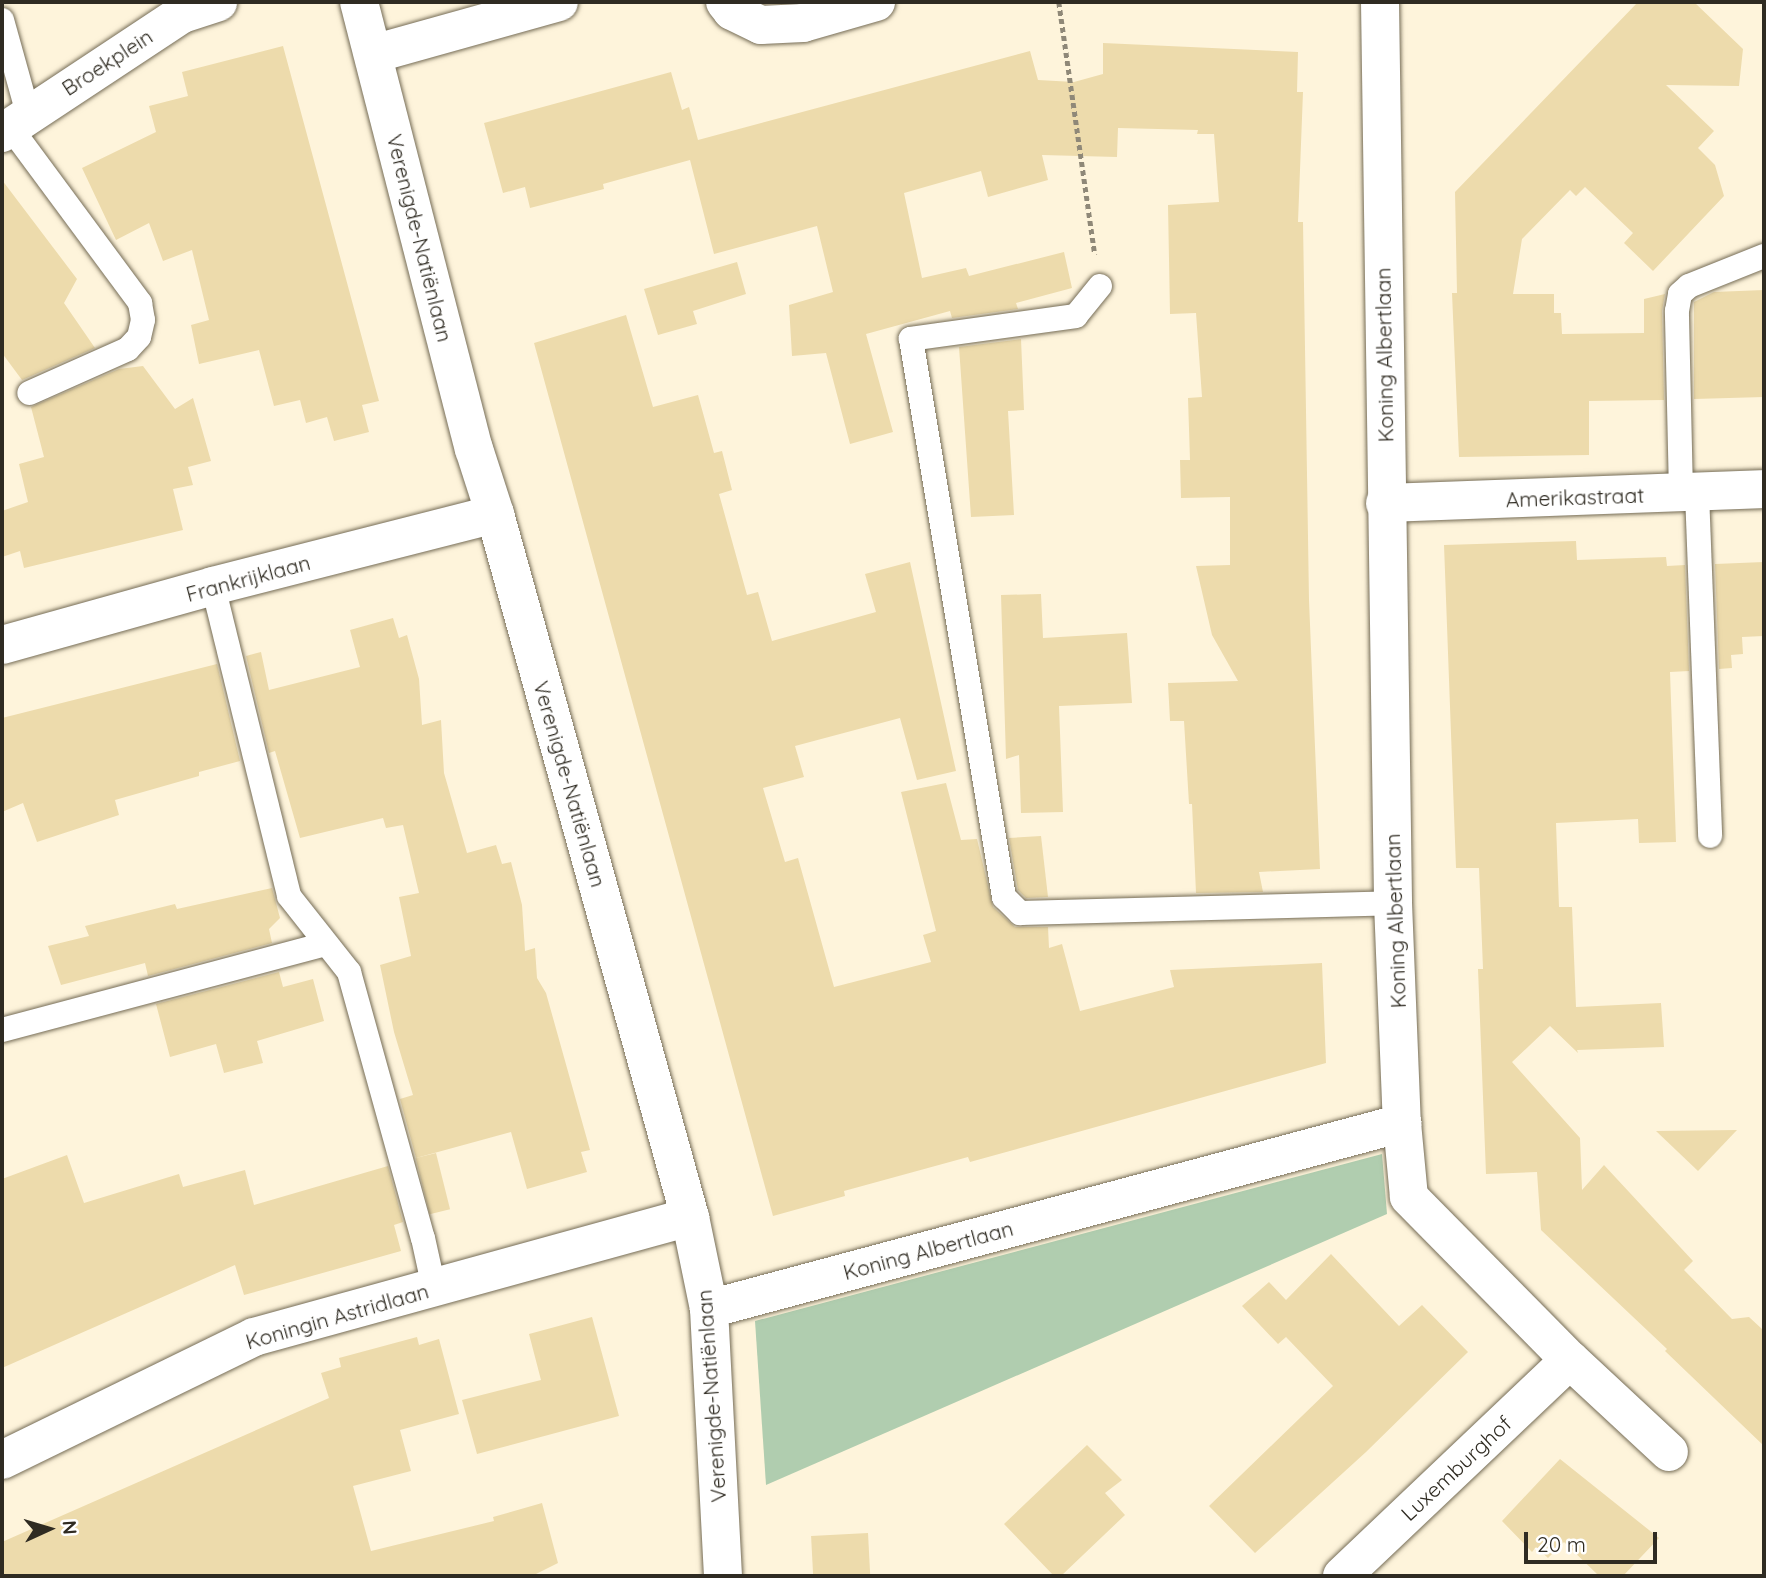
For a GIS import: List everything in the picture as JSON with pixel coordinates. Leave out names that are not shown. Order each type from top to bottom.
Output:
[{"type":"street","name":"Broekplein","points":[[13,125],[182,14],[218,2]]},
{"type":"street","name":"Verenigde-Natiënlaan","points":[[359,2],[474,449],[495,514],[690,1217],[709,1309],[723,1576]]},
{"type":"street","points":[[373,54],[559,2]]},
{"type":"street","points":[[725,2],[732,11],[761,25],[803,23],[876,2]]},
{"type":"street","name":"Koning Albertlaan","points":[[709,1309],[1402,1124],[1393,903],[1385,503],[1380,2]]},
{"type":"street","name":"Amerikastraat","points":[[1385,503],[1764,489]]},
{"type":"street","name":"Frankrijklaan","points":[[2,645],[213,586],[495,514]]},
{"type":"street","points":[[1402,1124],[1409,1197],[1570,1360],[1669,1452]]},
{"type":"street","name":"Koningin Astridlaan","points":[[2,1460],[254,1337],[690,1217]]},
{"type":"street","name":"Luxemburghof","points":[[1342,1576],[1570,1360]]},
{"type":"lane","points":[[2,20],[13,125],[140,303],[143,320],[139,337],[128,349],[29,393]]},
{"type":"lane","points":[[1710,835],[1677,311],[1680,295],[1689,286],[1764,256]]},
{"type":"lane","points":[[1100,286],[1076,316],[911,339],[1004,897],[1020,913],[1393,903]]},
{"type":"lane","points":[[213,586],[289,896],[349,972],[423,1238],[434,1288]]},
{"type":"lane","points":[[2,1030],[326,944]]},
{"type":"path","points":[[1059,2],[1100,286]]},
{"type":"green space","points":[[1382,1154],[1387,1214],[766,1485],[755,1321]]},
{"type":"building","points":[[1638,2],[1694,2],[1743,49],[1739,86],[1666,85],[1714,131],[1698,148],[1715,165],[1724,196],[1653,271],[1624,243],[1633,233],[1585,187],[1576,196],[1570,190],[1522,239],[1513,294],[1554,294],[1554,313],[1561,313],[1562,334],[1644,333],[1644,299],[1665,294],[1662,311],[1664,400],[1589,401],[1589,455],[1459,457],[1452,293],[1457,293],[1455,192]]},
{"type":"building","points":[[1103,43],[1298,52],[1297,92],[1303,92],[1298,222],[1303,222],[1309,600],[1320,869],[1259,872],[1263,892],[1196,893],[1192,804],[1189,804],[1184,721],[1170,721],[1168,683],[1238,681],[1212,635],[1196,566],[1230,565],[1230,497],[1181,498],[1180,460],[1190,460],[1188,398],[1202,397],[1196,313],[1170,314],[1168,205],[1219,202],[1214,134],[1197,134],[1198,130],[1118,128],[1117,157],[1042,155],[1048,180],[988,197],[981,171],[904,193],[922,278],[966,268],[969,276],[1064,252],[1072,288],[1016,303],[1018,309],[952,318],[950,311],[866,334],[893,432],[850,444],[826,353],[792,356],[789,305],[833,292],[817,226],[714,254],[690,160],[603,184],[604,189],[530,208],[525,187],[503,193],[484,123],[671,72],[682,110],[689,107],[698,140],[1030,51],[1038,80],[1074,82],[1103,74]]},
{"type":"building","points":[[283,46],[379,401],[362,405],[369,432],[334,441],[327,417],[306,423],[300,400],[274,406],[259,350],[199,364],[191,325],[209,320],[192,250],[163,261],[149,223],[116,240],[82,168],[156,132],[149,106],[188,96],[182,72]]},
{"type":"building","points":[[2,180],[77,279],[64,303],[95,348],[22,380],[2,353]]},
{"type":"building","points":[[737,262],[746,294],[693,311],[697,324],[658,335],[644,289]]},
{"type":"building","points":[[1764,290],[1764,397],[1694,399],[1694,302],[1714,292]]},
{"type":"building","points":[[626,315],[653,407],[698,395],[714,453],[722,451],[732,490],[719,494],[747,595],[758,592],[772,641],[876,612],[865,574],[910,562],[956,771],[917,780],[900,718],[795,746],[804,777],[763,788],[785,862],[798,858],[834,987],[931,962],[923,935],[936,931],[901,792],[946,783],[961,840],[977,839],[993,907],[1015,927],[1048,927],[1049,948],[1062,944],[1080,1011],[1174,987],[1170,970],[1322,963],[1326,1063],[970,1162],[968,1157],[844,1191],[845,1196],[773,1216],[534,343]]},
{"type":"building","points":[[1021,339],[1024,410],[1008,411],[1014,515],[971,517],[959,347]]},
{"type":"building","points":[[143,366],[175,409],[193,398],[211,461],[188,467],[193,485],[173,489],[183,530],[24,568],[20,551],[2,557],[2,511],[28,502],[19,464],[44,457],[31,407],[119,369]]},
{"type":"building","points":[[1576,541],[1577,560],[1666,557],[1667,566],[1685,565],[1689,671],[1670,672],[1676,842],[1639,843],[1638,819],[1556,823],[1559,907],[1572,907],[1576,1007],[1661,1003],[1664,1047],[1577,1050],[1578,1053],[1550,1026],[1512,1062],[1580,1138],[1582,1190],[1604,1165],[1693,1261],[1684,1270],[1732,1319],[1749,1317],[1762,1329],[1764,1446],[1665,1351],[1667,1349],[1541,1230],[1537,1172],[1486,1174],[1478,969],[1483,969],[1479,868],[1456,868],[1444,545]]},
{"type":"building","points":[[1764,562],[1764,636],[1742,637],[1743,654],[1731,655],[1732,668],[1719,669],[1715,564]]},
{"type":"building","points":[[1041,594],[1043,638],[1127,633],[1132,703],[1059,706],[1063,812],[1021,813],[1019,755],[1006,759],[1001,595]]},
{"type":"building","points":[[393,618],[399,638],[407,635],[419,679],[422,725],[441,720],[444,773],[467,853],[496,845],[502,864],[511,862],[522,905],[525,951],[535,948],[537,978],[546,993],[590,1150],[581,1152],[587,1172],[527,1189],[511,1132],[416,1158],[400,1099],[413,1095],[394,1032],[380,965],[411,956],[399,897],[419,893],[403,825],[386,828],[383,818],[300,838],[275,751],[269,753],[246,656],[261,652],[269,690],[360,667],[350,630]]},
{"type":"building","points":[[217,664],[240,761],[199,772],[199,776],[115,800],[119,815],[37,842],[23,803],[2,812],[2,718]]},
{"type":"building","points":[[1041,836],[1048,897],[1026,898],[1018,890],[1009,838]]},
{"type":"building","points":[[272,888],[280,918],[269,929],[272,943],[148,976],[145,963],[61,985],[48,946],[89,936],[85,926],[175,904],[177,909]]},
{"type":"building","points":[[279,972],[283,987],[313,979],[324,1021],[257,1041],[263,1063],[224,1073],[216,1044],[170,1057],[156,1004]]},
{"type":"building","points":[[1737,1130],[1698,1171],[1656,1131]]},
{"type":"building","points":[[436,1153],[450,1209],[430,1214],[416,1158]]},
{"type":"building","points":[[67,1155],[84,1203],[179,1174],[183,1187],[245,1170],[254,1205],[388,1166],[403,1222],[394,1225],[401,1251],[244,1295],[235,1265],[2,1368],[2,1179]]},
{"type":"building","points":[[1331,1254],[1399,1326],[1422,1305],[1468,1352],[1366,1452],[1255,1553],[1209,1506],[1333,1386],[1286,1337],[1278,1344],[1242,1306],[1269,1282],[1286,1300]]},
{"type":"building","points":[[592,1317],[619,1416],[477,1454],[462,1400],[541,1380],[529,1334]]},
{"type":"building","points":[[417,1337],[419,1345],[439,1339],[459,1414],[400,1430],[411,1471],[353,1486],[371,1551],[494,1521],[493,1517],[542,1503],[558,1563],[532,1576],[2,1576],[2,1542],[329,1398],[321,1373],[341,1367],[339,1358]]},
{"type":"building","points":[[1087,1445],[1122,1480],[1105,1493],[1125,1515],[1061,1576],[1054,1576],[1004,1524]]},
{"type":"building","points":[[1560,1459],[1659,1538],[1623,1576],[1599,1576],[1564,1542],[1548,1558],[1536,1547],[1532,1552],[1502,1521]]},
{"type":"building","points":[[868,1533],[870,1576],[813,1576],[811,1536]]}]
